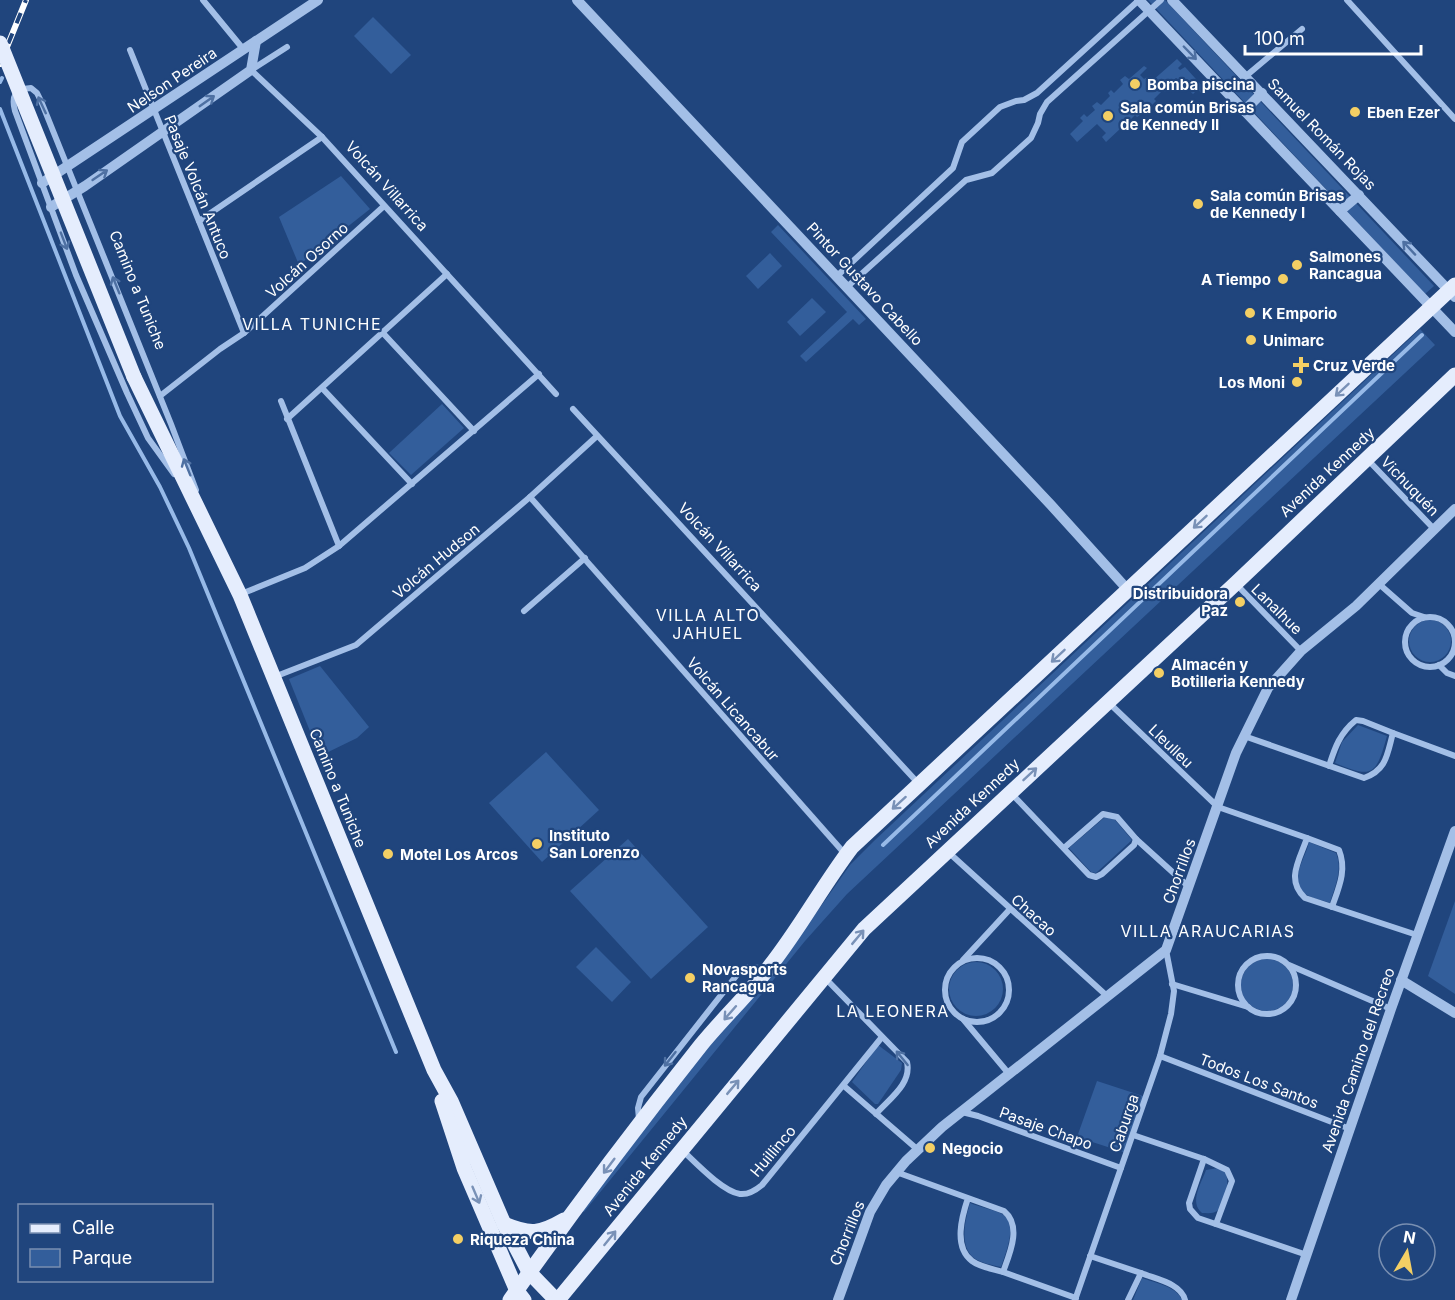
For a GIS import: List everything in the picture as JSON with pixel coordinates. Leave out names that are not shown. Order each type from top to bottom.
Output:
[{"type":"main road","name":"Camino a Tuniche","points":[[0,43],[134,377],[240,594],[434,1070],[451,1101],[504,1224],[529,1272],[557,1300]]},
{"type":"main road","name":"Avenida Kennedy","points":[[517,1297],[529,1272],[570,1217],[704,1043],[790,941],[846,855],[861,838],[1431,306],[1453,291]]},
{"type":"main road","name":"Avenida Kennedy","points":[[557,1300],[864,929],[1235,584],[1455,375]]},
{"type":"main road","name":"Camino a Tuniche","points":[[434,1070],[443,1105],[465,1168],[517,1297]]},
{"type":"main road","points":[[504,1224],[519,1230],[541,1232],[570,1217]]},
{"type":"street","points":[[203,0],[243,50]]},
{"type":"street","name":"Nelson Pereira","points":[[42,183],[318,0]]},
{"type":"street","name":"Pintor Gustavo Cabello","points":[[577,0],[1128,590]]},
{"type":"street","points":[[837,276],[953,168],[963,142],[1000,107],[1024,100],[1037,93],[1139,0],[1455,332]]},
{"type":"street","points":[[847,287],[966,180],[993,173],[1031,138],[1047,102],[1161,0]]},
{"type":"street","name":"Samuel Román Rojas","points":[[1172,0],[1453,291]]},
{"type":"street","points":[[1350,1],[1455,119]]},
{"type":"street","points":[[1246,76],[1302,29]]},
{"type":"street","points":[[251,70],[256,41]]},
{"type":"street","points":[[51,207],[287,47]]},
{"type":"street","name":"Pasaje Volcán Antuco","points":[[130,50],[244,333]]},
{"type":"street","name":"Volcán Villarrica","points":[[251,70],[322,137],[556,394]]},
{"type":"street","name":"Camino a Tuniche","points":[[194,502],[148,438],[76,275],[15,111],[13,98],[15,93],[23,89],[31,88],[37,93],[78,190],[194,484],[204,522]]},
{"type":"street","points":[[1245,111],[1262,93]]},
{"type":"street","points":[[199,221],[322,137]]},
{"type":"street","points":[[1340,211],[1359,195]]},
{"type":"street","name":"Volcán Osorno","points":[[160,396],[244,333],[384,206]]},
{"type":"street","points":[[287,419],[447,274]]},
{"type":"street","points":[[382,332],[474,431]]},
{"type":"street","points":[[240,594],[305,568],[339,546],[539,374]]},
{"type":"street","points":[[322,388],[412,484]]},
{"type":"street","points":[[281,401],[339,546]]},
{"type":"street","name":"Volcán Villarrica","points":[[573,409],[920,784]]},
{"type":"street","name":"Volcán Hudson","points":[[274,678],[356,645],[530,497],[597,436]]},
{"type":"street","name":"Vichuquén","points":[[1368,459],[1434,529]]},
{"type":"street","name":"Volcán Licancabur","points":[[530,497],[846,855]]},
{"type":"street","name":"Chorrillos","points":[[842,1299],[870,1212],[896,1172],[917,1149],[1166,950],[1244,736],[1268,688],[1301,651],[1379,584],[1455,509]]},
{"type":"street","points":[[524,611],[585,558]]},
{"type":"street","name":"Lanalhue","points":[[1235,584],[1301,651]]},
{"type":"street","points":[[1379,584],[1412,613],[1441,619],[1452,631],[1455,638],[1452,654],[1439,665],[1423,666],[1410,656],[1406,649],[1407,633],[1411,626],[1425,617]]},
{"type":"street","points":[[1439,665],[1447,673],[1455,676]]},
{"type":"street","name":"Lleulleu","points":[[1108,702],[1218,807]]},
{"type":"street","points":[[1329,766],[1338,740],[1356,720],[1455,756]]},
{"type":"street","points":[[1244,736],[1364,778],[1374,775],[1385,762],[1393,733]]},
{"type":"street","points":[[1011,793],[1089,875],[1096,877],[1102,874],[1134,845],[1136,839]]},
{"type":"street","points":[[1218,807],[1339,850],[1343,859],[1343,874],[1332,907]]},
{"type":"street","points":[[1064,848],[1104,814],[1117,817],[1136,839],[1189,887]]},
{"type":"street","name":"Avenida Camino del Recreo","points":[[1291,1300],[1390,1009],[1455,831]]},
{"type":"street","points":[[1307,838],[1293,875],[1298,892],[1305,898],[1417,935]]},
{"type":"street","name":"Chacao","points":[[946,851],[1107,996]]},
{"type":"street","points":[[1009,1074],[962,1018],[949,1006],[945,990],[949,973],[962,962],[1010,909]]},
{"type":"street","name":"Caburga","points":[[1076,1299],[1160,1056],[1171,1014],[1173,991],[1166,950]]},
{"type":"street","points":[[1248,1008],[1239,992],[1238,983],[1245,966],[1260,957],[1279,959],[1390,1009]]},
{"type":"street","points":[[962,962],[971,958],[991,961],[999,967],[1009,984],[1009,994],[1000,1012],[982,1021],[962,1018]]},
{"type":"street","points":[[1172,984],[1265,1014],[1283,1010],[1294,996],[1295,979],[1286,964]]},
{"type":"street","points":[[825,977],[907,1062],[909,1070],[906,1081],[876,1114]]},
{"type":"street","points":[[1401,980],[1455,1013]]},
{"type":"street","name":"Huillinco","points":[[681,1150],[728,1189],[742,1194],[750,1193],[762,1185],[882,1037]]},
{"type":"street","name":"Todos Los Santos","points":[[1160,1056],[1350,1129]]},
{"type":"street","points":[[844,1086],[917,1149]]},
{"type":"street","name":"Pasaje Chapo","points":[[962,1112],[1121,1168]]},
{"type":"street","points":[[1133,1135],[1204,1159],[1227,1170],[1232,1181],[1216,1224]]},
{"type":"street","points":[[1204,1159],[1191,1196],[1190,1209],[1198,1218],[1307,1255]]},
{"type":"street","points":[[896,1172],[1004,1210],[1012,1221],[1014,1231],[1003,1272]]},
{"type":"street","points":[[968,1198],[960,1223],[965,1254],[976,1263],[1076,1299]]},
{"type":"street","points":[[1090,1256],[1173,1285],[1184,1294],[1185,1300]]},
{"type":"street","points":[[1128,1300],[1141,1273]]},
{"type":"green space","points":[[1148,0],[1165,0],[1434,286],[1425,294]]},
{"type":"green space","points":[[373,17],[411,55],[391,74],[354,36]]},
{"type":"green space","points":[[1177,59],[1182,64],[1178,68],[1180,70],[1185,67],[1205,89],[1201,93],[1198,89],[1193,94],[1187,88],[1189,85],[1182,78],[1179,80],[1176,78],[1167,87],[1169,89],[1165,92],[1163,90],[1154,99],[1156,101],[1152,105],[1149,103],[1139,112],[1140,115],[1137,117],[1135,115],[1123,130],[1121,128],[1106,142],[1102,137],[1106,133],[1097,124],[1077,142],[1070,134],[1083,121],[1080,118],[1084,114],[1087,117],[1095,110],[1092,106],[1097,102],[1101,105],[1110,96],[1108,93],[1111,90],[1114,93],[1123,84],[1120,80],[1125,76],[1129,79],[1144,66],[1147,68],[1140,75],[1152,81]]},
{"type":"green space","points":[[341,176],[370,209],[299,265],[279,217]]},
{"type":"green space","points":[[778,225],[866,319],[859,325],[853,319],[806,362],[800,356],[847,312],[771,232]]},
{"type":"green space","points":[[770,253],[782,266],[758,289],[746,276]]},
{"type":"green space","points":[[812,298],[826,312],[800,336],[787,322]]},
{"type":"green space","points":[[1420,329],[1435,345],[847,894],[805,941],[584,1212],[581,1210],[633,1134],[814,916],[850,865]]},
{"type":"green space","points":[[442,404],[464,428],[411,475],[389,453]]},
{"type":"green space","points":[[1430,620],[1445,626],[1451,641],[1445,656],[1430,662],[1415,656],[1409,641],[1415,626]]},
{"type":"green space","points":[[320,666],[369,727],[357,738],[320,756],[289,679]]},
{"type":"green space","points":[[1358,725],[1387,736],[1376,766],[1365,772],[1335,763],[1342,742]]},
{"type":"green space","points":[[546,752],[599,810],[542,862],[489,803]]},
{"type":"green space","points":[[1105,817],[1115,820],[1132,840],[1096,873],[1091,872],[1069,848]]},
{"type":"green space","points":[[628,839],[708,927],[651,979],[570,891]]},
{"type":"green space","points":[[1309,842],[1336,853],[1339,866],[1330,903],[1312,898],[1301,890],[1298,884],[1299,870]]},
{"type":"green space","points":[[1455,901],[1455,994],[1428,976]]},
{"type":"green space","points":[[596,947],[631,982],[612,1002],[576,967]]},
{"type":"green space","points":[[1267,959],[1277,961],[1285,967],[1291,975],[1293,985],[1291,995],[1285,1003],[1277,1009],[1267,1011],[1257,1009],[1249,1003],[1243,995],[1241,985],[1243,975],[1249,967],[1257,961]]},
{"type":"green space","points":[[976,962],[986,964],[995,970],[1001,979],[1003,989],[1001,999],[995,1008],[986,1014],[976,1016],[966,1014],[957,1008],[951,999],[949,989],[951,979],[957,970],[966,964]]},
{"type":"green space","points":[[878,1045],[902,1063],[901,1070],[878,1104],[875,1104],[852,1082]]},
{"type":"green space","points":[[1097,1081],[1146,1097],[1126,1153],[1077,1137]]},
{"type":"green space","points":[[1218,1168],[1226,1173],[1227,1177],[1225,1199],[1217,1211],[1202,1213],[1196,1204],[1199,1187],[1206,1170]]},
{"type":"green space","points":[[970,1203],[1002,1214],[1010,1224],[1008,1247],[1001,1267],[980,1261],[969,1253],[965,1231]]},
{"type":"green space","points":[[1142,1278],[1170,1288],[1182,1300],[1133,1300]]},
{"type":"waterway","points":[[0,82],[2,78]]},
{"type":"waterway","points":[[0,109],[120,416],[160,487],[189,548],[396,1052]]},
{"type":"waterway","points":[[883,845],[1422,335]]},
{"type":"railway","points":[[0,64],[26,0]]},
{"type":"place","name":"Bomba piscina","points":[[1135,84]]},
{"type":"place","name":"Eben Ezer","points":[[1355,112]]},
{"type":"place","name":"Sala común Brisas de Kennedy II","points":[[1108,116]]},
{"type":"place","name":"Sala común Brisas de Kennedy I","points":[[1198,204]]},
{"type":"place","name":"Salmones Rancagua","points":[[1297,265]]},
{"type":"place","name":"A Tiempo","points":[[1283,279]]},
{"type":"place","name":"K Emporio","points":[[1250,313]]},
{"type":"place","name":"Unimarc","points":[[1251,340]]},
{"type":"place","name":"Cruz Verde","points":[[1301,365]]},
{"type":"place","name":"Los Moni","points":[[1297,382]]},
{"type":"place","name":"Distribuidora Paz","points":[[1240,602]]},
{"type":"place","name":"Almacén y Botilleria Kennedy","points":[[1159,673]]},
{"type":"place","name":"Instituto San Lorenzo","points":[[537,844]]},
{"type":"place","name":"Motel Los Arcos","points":[[388,854]]},
{"type":"place","name":"Novasports Rancagua","points":[[690,978]]},
{"type":"place","name":"Negocio","points":[[930,1148]]},
{"type":"place","name":"Riqueza China","points":[[458,1239]]},
{"type":"district","name":"VILLA TUNICHE","points":[[312,324]]},
{"type":"district","name":"VILLA ALTO JAHUEL","points":[[708,624]]},
{"type":"district","name":"VILLA ARAUCARIAS","points":[[1208,931]]},
{"type":"district","name":"LA LEONERA","points":[[893,1011]]}]
